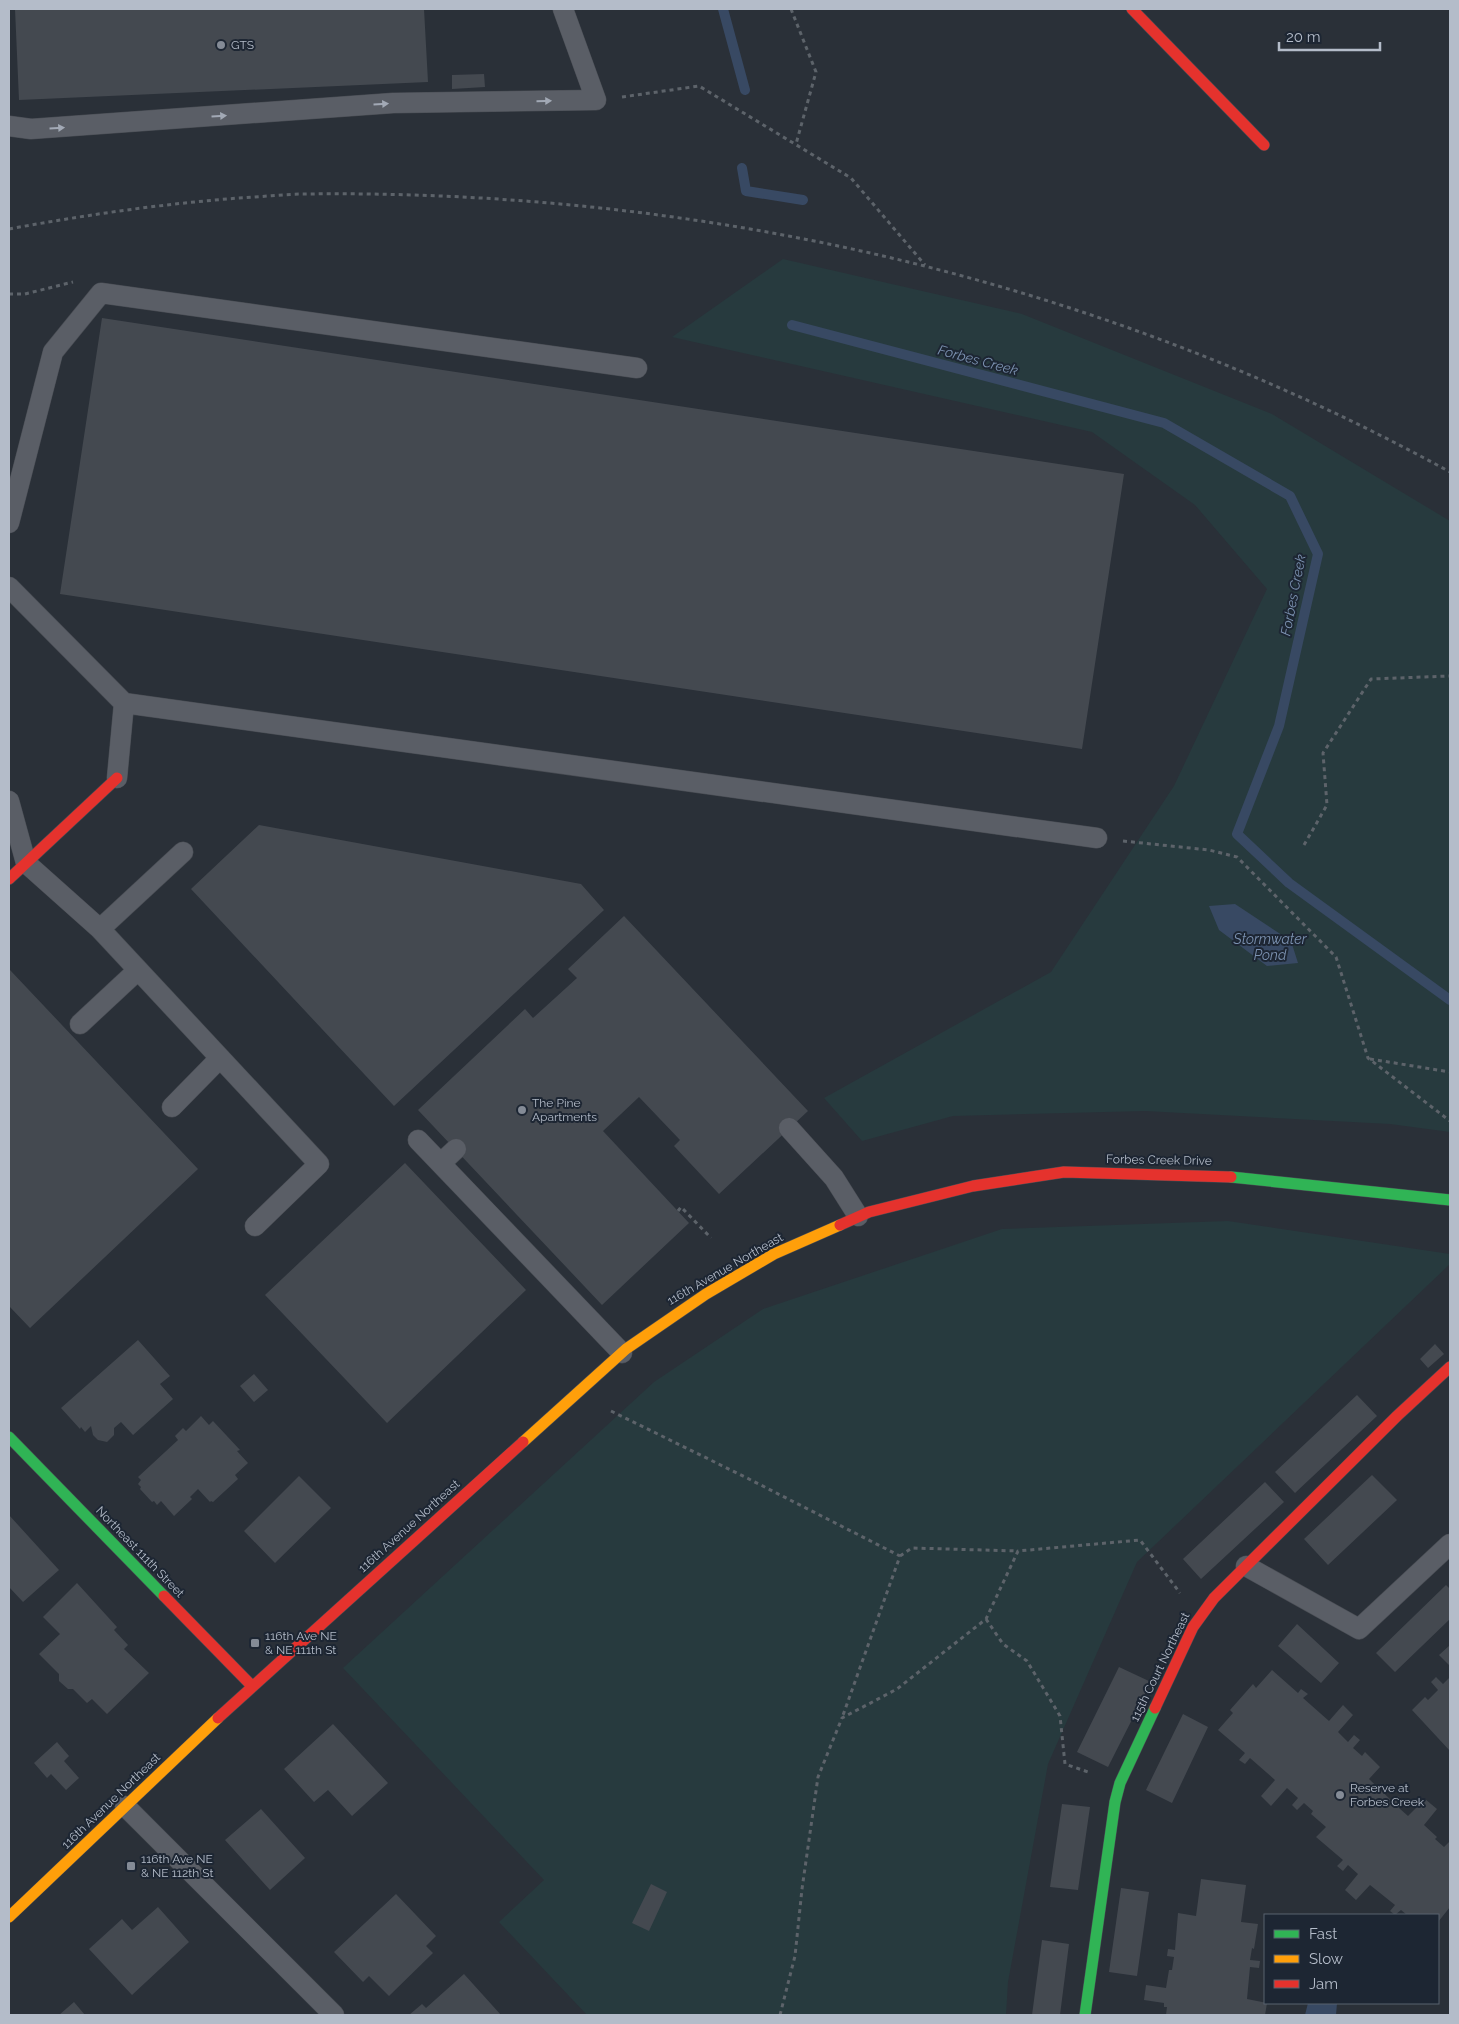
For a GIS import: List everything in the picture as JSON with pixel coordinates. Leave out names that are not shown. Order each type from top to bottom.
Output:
[{"type":"street","points":[[1132,9],[1264,145]]},
{"type":"street","points":[[9,879],[117,778]]},
{"type":"street","name":"Forbes Creek Drive","points":[[864,1214],[973,1186],[1064,1172],[1213,1175],[1450,1200]]},
{"type":"street","name":"116th Avenue Northeast","points":[[9,1917],[252,1686],[622,1353],[684,1308],[774,1254],[864,1214]]},
{"type":"street","name":"115th Court Northeast","points":[[1085,2015],[1115,1802],[1120,1783],[1193,1627],[1214,1598],[1397,1416],[1450,1367]]},
{"type":"street","name":"Northeast 111th Street","points":[[9,1437],[252,1686]]},
{"type":"lane","points":[[9,126],[31,130],[394,103],[596,100],[563,9]]},
{"type":"lane","points":[[9,524],[53,352],[101,294],[637,368]]},
{"type":"lane","points":[[9,587],[124,703],[1097,838]]},
{"type":"lane","points":[[117,778],[124,703]]},
{"type":"lane","points":[[9,801],[26,863],[100,929],[319,1164],[255,1226]]},
{"type":"lane","points":[[100,929],[183,852]]},
{"type":"lane","points":[[80,1024],[138,970]]},
{"type":"lane","points":[[172,1106],[220,1058]]},
{"type":"lane","points":[[789,1128],[864,1214]]},
{"type":"lane","points":[[418,1140],[622,1353]]},
{"type":"lane","points":[[441,1163],[456,1149]]},
{"type":"lane","points":[[1246,1566],[1359,1629],[1450,1544]]},
{"type":"lane","points":[[125,1806],[334,2015]]},
{"type":"path","points":[[791,9],[816,72],[796,144]]},
{"type":"path","points":[[596,100],[699,86],[851,178],[925,265]]},
{"type":"path","points":[[9,229],[162,204],[303,194],[457,196],[584,206],[712,222],[841,245],[925,265],[965,275],[1088,313],[1203,355],[1309,400],[1404,446],[1450,472]]},
{"type":"path","points":[[1304,845],[1327,805],[1323,753],[1370,680],[1450,676]]},
{"type":"path","points":[[1097,838],[1209,850],[1237,857],[1336,957],[1368,1058],[1450,1121]]},
{"type":"path","points":[[1368,1058],[1450,1072]]},
{"type":"path","points":[[678,1211],[682,1206],[711,1238]]},
{"type":"path","points":[[611,1411],[900,1556]]},
{"type":"path","points":[[780,2015],[795,1956],[802,1889],[818,1777],[842,1718],[900,1556],[912,1548],[1018,1551],[1140,1540],[1199,1618]]},
{"type":"path","points":[[842,1718],[897,1689],[986,1619],[1018,1551]]},
{"type":"path","points":[[986,1619],[1003,1644],[1027,1661],[1060,1716],[1065,1764],[1120,1783]]},
{"type":"green space","points":[[783,259],[1022,314],[1272,414],[1450,521],[1450,1132],[1390,1124],[1145,1111],[953,1116],[862,1141],[824,1098],[1051,972],[1174,786],[1267,589],[1195,505],[1092,432],[672,337]]},
{"type":"green space","points":[[1228,1221],[1450,1254],[1450,1264],[1137,1562],[1048,1764],[1008,1982],[1006,2015],[587,2015],[499,1922],[544,1880],[343,1668],[654,1382],[763,1309],[1002,1229]]},
{"type":"water","name":"Stormwater Pond","points":[[1235,904],[1291,941],[1298,963],[1267,966],[1219,930],[1209,906]]},
{"type":"water","points":[[1308,2004],[1337,2004],[1336,2015],[1305,2015]]},
{"type":"building","name":"GTS","points":[[15,9],[424,9],[428,82],[19,100]]},
{"type":"building","points":[[484,74],[485,87],[452,89],[452,75]]},
{"type":"building","points":[[102,318],[1124,474],[1082,749],[60,594]]},
{"type":"building","points":[[259,825],[581,884],[604,910],[394,1106],[191,889]]},
{"type":"building","name":"The Pine Apartments","points":[[624,916],[808,1111],[719,1194],[674,1146],[680,1140],[639,1097],[603,1131],[689,1223],[602,1305],[418,1110],[525,1009],[533,1018],[577,978],[568,969]]},
{"type":"building","points":[[10,970],[198,1169],[30,1328],[9,1306]]},
{"type":"building","points":[[405,1163],[526,1290],[387,1423],[265,1295]]},
{"type":"building","points":[[138,1340],[170,1376],[160,1384],[173,1399],[133,1435],[121,1422],[114,1428],[114,1435],[107,1442],[98,1440],[93,1435],[91,1426],[85,1432],[81,1427],[80,1429],[61,1408]]},
{"type":"building","points":[[1435,1344],[1444,1354],[1428,1368],[1420,1359]]},
{"type":"building","points":[[254,1374],[268,1390],[254,1402],[240,1386]]},
{"type":"building","points":[[1357,1395],[1377,1416],[1295,1493],[1275,1472]]},
{"type":"building","points":[[201,1416],[209,1425],[213,1421],[240,1450],[237,1451],[248,1463],[235,1475],[238,1479],[213,1502],[210,1502],[198,1489],[190,1497],[192,1499],[174,1516],[161,1501],[157,1505],[140,1489],[141,1487],[138,1484],[141,1480],[138,1477],[178,1440],[175,1436],[183,1428],[186,1431]]},
{"type":"building","points":[[1372,1475],[1397,1500],[1328,1565],[1304,1539]]},
{"type":"building","points":[[299,1476],[331,1508],[275,1563],[244,1531]]},
{"type":"building","points":[[1265,1482],[1284,1502],[1201,1579],[1183,1559]]},
{"type":"building","points":[[9,1515],[59,1570],[23,1602],[9,1587]]},
{"type":"building","points":[[77,1583],[117,1627],[114,1630],[128,1645],[124,1649],[149,1673],[107,1714],[92,1699],[87,1703],[73,1689],[68,1689],[59,1681],[59,1674],[39,1654],[60,1634],[43,1617]]},
{"type":"building","points":[[1446,1585],[1450,1589],[1450,1619],[1395,1672],[1376,1653]]},
{"type":"building","points":[[1297,1624],[1339,1663],[1321,1683],[1278,1646]]},
{"type":"building","points":[[1450,1647],[1450,1666],[1439,1655]]},
{"type":"building","points":[[1119,1667],[1151,1682],[1108,1767],[1077,1752]]},
{"type":"building","name":"Reserve at Forbes Creek","points":[[1272,1670],[1298,1693],[1301,1689],[1308,1694],[1303,1698],[1329,1721],[1343,1705],[1353,1715],[1338,1732],[1348,1742],[1354,1735],[1360,1740],[1353,1748],[1362,1756],[1365,1752],[1380,1767],[1369,1779],[1393,1802],[1398,1796],[1405,1801],[1399,1808],[1408,1816],[1425,1799],[1437,1809],[1424,1825],[1437,1837],[1435,1839],[1444,1847],[1450,1841],[1450,1907],[1439,1921],[1439,1914],[1406,1914],[1401,1910],[1394,1914],[1390,1911],[1395,1905],[1370,1885],[1356,1900],[1345,1890],[1358,1874],[1348,1865],[1343,1871],[1337,1866],[1343,1860],[1316,1837],[1326,1827],[1311,1814],[1313,1811],[1304,1803],[1297,1810],[1292,1805],[1298,1798],[1287,1788],[1271,1806],[1261,1796],[1275,1780],[1250,1758],[1245,1764],[1239,1760],[1245,1753],[1218,1730],[1233,1713],[1230,1710],[1253,1684],[1256,1688]]},
{"type":"building","points":[[1436,1677],[1443,1684],[1450,1677],[1450,1751],[1412,1710],[1425,1697],[1428,1700],[1438,1690],[1431,1682]]},
{"type":"building","points":[[1183,1714],[1208,1727],[1172,1803],[1146,1790]]},
{"type":"building","points":[[333,1724],[388,1783],[352,1816],[328,1790],[314,1802],[284,1769]]},
{"type":"building","points":[[57,1742],[69,1756],[64,1761],[79,1778],[66,1790],[51,1774],[47,1778],[34,1763]]},
{"type":"building","points":[[1062,1804],[1090,1807],[1078,1890],[1050,1887]]},
{"type":"building","points":[[261,1809],[305,1858],[270,1890],[225,1840]]},
{"type":"building","points":[[1201,1879],[1246,1885],[1241,1922],[1258,1924],[1254,1949],[1252,1948],[1250,1960],[1260,1961],[1259,1968],[1250,1967],[1247,1999],[1267,2004],[1265,2015],[1166,2015],[1167,2007],[1164,2007],[1164,2003],[1144,2000],[1146,1985],[1166,1988],[1169,1970],[1172,1970],[1174,1957],[1167,1956],[1168,1949],[1175,1950],[1178,1913],[1196,1916]]},
{"type":"building","points":[[651,1884],[667,1892],[649,1931],[632,1923]]},
{"type":"building","points":[[1121,1888],[1149,1892],[1137,1976],[1109,1972]]},
{"type":"building","points":[[396,1894],[436,1936],[426,1946],[433,1953],[389,1996],[369,1976],[363,1982],[334,1952]]},
{"type":"building","points":[[158,1907],[189,1942],[132,1995],[89,1949],[122,1919],[132,1930]]},
{"type":"building","points":[[1042,1940],[1069,1944],[1060,2015],[1032,2015]]},
{"type":"building","points":[[464,1974],[501,2015],[409,2015],[422,2004],[426,2008]]},
{"type":"building","points":[[74,2002],[85,2015],[59,2015]]},
{"type":"waterway","name":"Forbes Creek","points":[[723,9],[745,90]]},
{"type":"waterway","name":"Forbes Creek","points":[[742,168],[746,191],[803,200]]},
{"type":"waterway","name":"Forbes Creek","points":[[792,325],[1164,423],[1290,496],[1318,554],[1279,726],[1237,834],[1289,883],[1450,1000]]},
{"type":"traffic: fast","points":[[1231,1177],[1450,1200]]},
{"type":"traffic: fast","points":[[9,1437],[164,1596]]},
{"type":"traffic: fast","points":[[1085,2015],[1115,1802],[1120,1783],[1155,1708]]},
{"type":"traffic: slow","points":[[523,1442],[626,1349],[706,1294],[774,1254],[840,1225]]},
{"type":"traffic: slow","points":[[9,1917],[218,1718]]},
{"type":"traffic: jam","points":[[1132,9],[1264,145]]},
{"type":"traffic: jam","points":[[9,879],[117,778]]},
{"type":"traffic: jam","points":[[840,1225],[869,1212],[973,1186],[1064,1172],[1231,1177]]},
{"type":"traffic: jam","points":[[1155,1708],[1193,1627],[1214,1598],[1397,1416],[1450,1367]]},
{"type":"traffic: jam","points":[[218,1718],[523,1442]]},
{"type":"traffic: jam","points":[[164,1596],[252,1686]]},
{"type":"place","name":"GTS","points":[[221,45]]},
{"type":"place","name":"The Pine Apartments","points":[[522,1110]]},
{"type":"place","name":"116th Ave NE & NE 111th St","points":[[255,1643]]},
{"type":"place","name":"Reserve at Forbes Creek","points":[[1340,1795]]},
{"type":"place","name":"116th Ave NE & NE 112th St","points":[[131,1866]]}]
